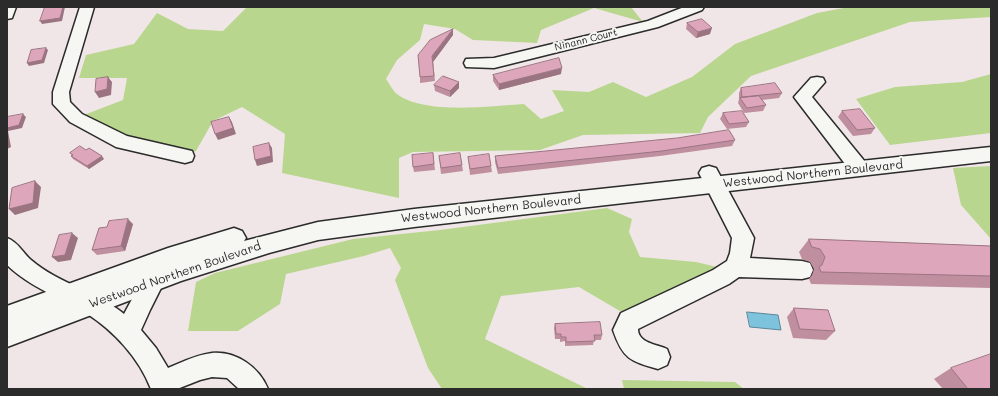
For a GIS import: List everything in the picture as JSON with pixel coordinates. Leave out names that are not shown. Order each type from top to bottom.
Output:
[{"type":"main road","name":"Westwood Northern Boulevard","points":[[7,318],[154,280],[269,242],[318,231],[713,179],[855,163],[991,142]]},
{"type":"main road","name":"Westwood Northern Boulevard","points":[[855,163],[991,154]]},
{"type":"main road","name":"Westwood Northern Boulevard","points":[[7,335],[81,299],[186,252],[266,229],[371,211],[713,179]]},
{"type":"street","points":[[7,15],[9,7]]},
{"type":"street","points":[[87,7],[61,92],[62,104],[76,118],[122,142],[185,156]]},
{"type":"street","name":"Ninann Court","points":[[472,63],[494,63],[638,28],[653,24],[697,7]]},
{"type":"street","points":[[817,82],[803,97],[855,163]]},
{"type":"street","points":[[658,357],[639,352],[630,344],[625,330],[628,321],[721,277],[735,267],[741,253],[743,238],[713,179]]},
{"type":"street","points":[[7,247],[20,263],[34,274],[104,312],[128,333],[140,347],[159,376],[163,386],[208,366],[222,364],[236,369],[249,380],[255,389]]},
{"type":"street","points":[[735,267],[802,270]]},
{"type":"street","points":[[128,333],[140,305],[154,280]]},
{"type":"green space","points":[[245,7],[631,7],[643,22],[594,8],[541,30],[537,43],[473,40],[455,29],[424,24],[420,40],[397,60],[386,79],[397,94],[409,101],[424,105],[458,108],[524,104],[541,119],[564,111],[552,90],[589,92],[613,82],[646,97],[692,77],[735,44],[817,13],[849,7],[991,7],[991,17],[910,22],[751,76],[708,117],[700,133],[583,135],[540,150],[413,152],[399,158],[399,198],[282,173],[285,134],[242,107],[213,121],[196,151],[185,156],[122,142],[76,118],[123,100],[127,78],[79,78],[86,55],[134,44],[157,13],[188,29],[223,31],[246,8]]},
{"type":"green space","points":[[991,74],[991,133],[890,145],[856,99],[895,87],[962,82]]},
{"type":"green space","points":[[991,166],[991,239],[961,205],[953,168]]},
{"type":"green space","points":[[607,208],[632,219],[629,232],[640,257],[696,262],[717,267],[625,314],[579,287],[501,296],[485,339],[588,389],[442,389],[428,368],[395,280],[401,268],[390,248],[364,256],[286,274],[280,304],[238,331],[188,331],[196,282],[215,273],[353,239],[440,230]]},
{"type":"green space","points":[[622,380],[735,382],[744,389],[624,389]]},
{"type":"water","points":[[747,312],[778,315],[781,330],[750,327]]},
{"type":"building","points":[[45,7],[63,7],[60,18],[40,21]]},
{"type":"building","points":[[702,19],[712,28],[698,32],[687,23]]},
{"type":"building","points":[[453,29],[432,56],[434,76],[420,77],[418,55],[430,40]]},
{"type":"building","points":[[46,48],[42,60],[27,63],[31,50]]},
{"type":"building","points":[[559,58],[562,68],[499,84],[493,75]]},
{"type":"building","points":[[443,76],[459,82],[450,91],[434,85]]},
{"type":"building","points":[[108,77],[107,89],[95,92],[96,79]]},
{"type":"building","points":[[775,83],[782,93],[742,97],[741,88]]},
{"type":"building","points":[[759,96],[766,105],[747,108],[740,98]]},
{"type":"building","points":[[860,109],[875,128],[857,130],[842,111]]},
{"type":"building","points":[[742,111],[749,122],[729,124],[723,113]]},
{"type":"building","points":[[23,114],[19,125],[7,128],[7,117]]},
{"type":"building","points":[[229,117],[233,128],[215,134],[211,122]]},
{"type":"building","points":[[729,130],[735,140],[662,151],[498,168],[495,156],[677,138]]},
{"type":"building","points":[[269,143],[271,156],[255,160],[253,147]]},
{"type":"building","points":[[80,146],[86,150],[89,148],[102,156],[87,166],[71,156],[73,155],[70,153]]},
{"type":"building","points":[[433,153],[434,164],[413,167],[412,155]]},
{"type":"building","points":[[460,153],[462,165],[441,168],[439,156]]},
{"type":"building","points":[[489,154],[491,166],[470,169],[468,157]]},
{"type":"building","points":[[35,181],[33,203],[9,209],[12,188]]},
{"type":"building","points":[[128,219],[121,246],[92,250],[99,228],[107,227],[109,221]]},
{"type":"building","points":[[72,233],[65,255],[52,257],[59,235]]},
{"type":"building","points":[[809,239],[991,246],[991,276],[821,272],[819,267],[822,265],[825,257],[820,249],[812,247]]},
{"type":"building","points":[[794,308],[828,310],[835,331],[800,329]]},
{"type":"building","points":[[600,322],[602,335],[594,335],[595,341],[566,342],[566,337],[561,337],[561,334],[556,334],[555,324]]},
{"type":"building","points":[[991,354],[991,389],[968,389],[951,368]]}]
